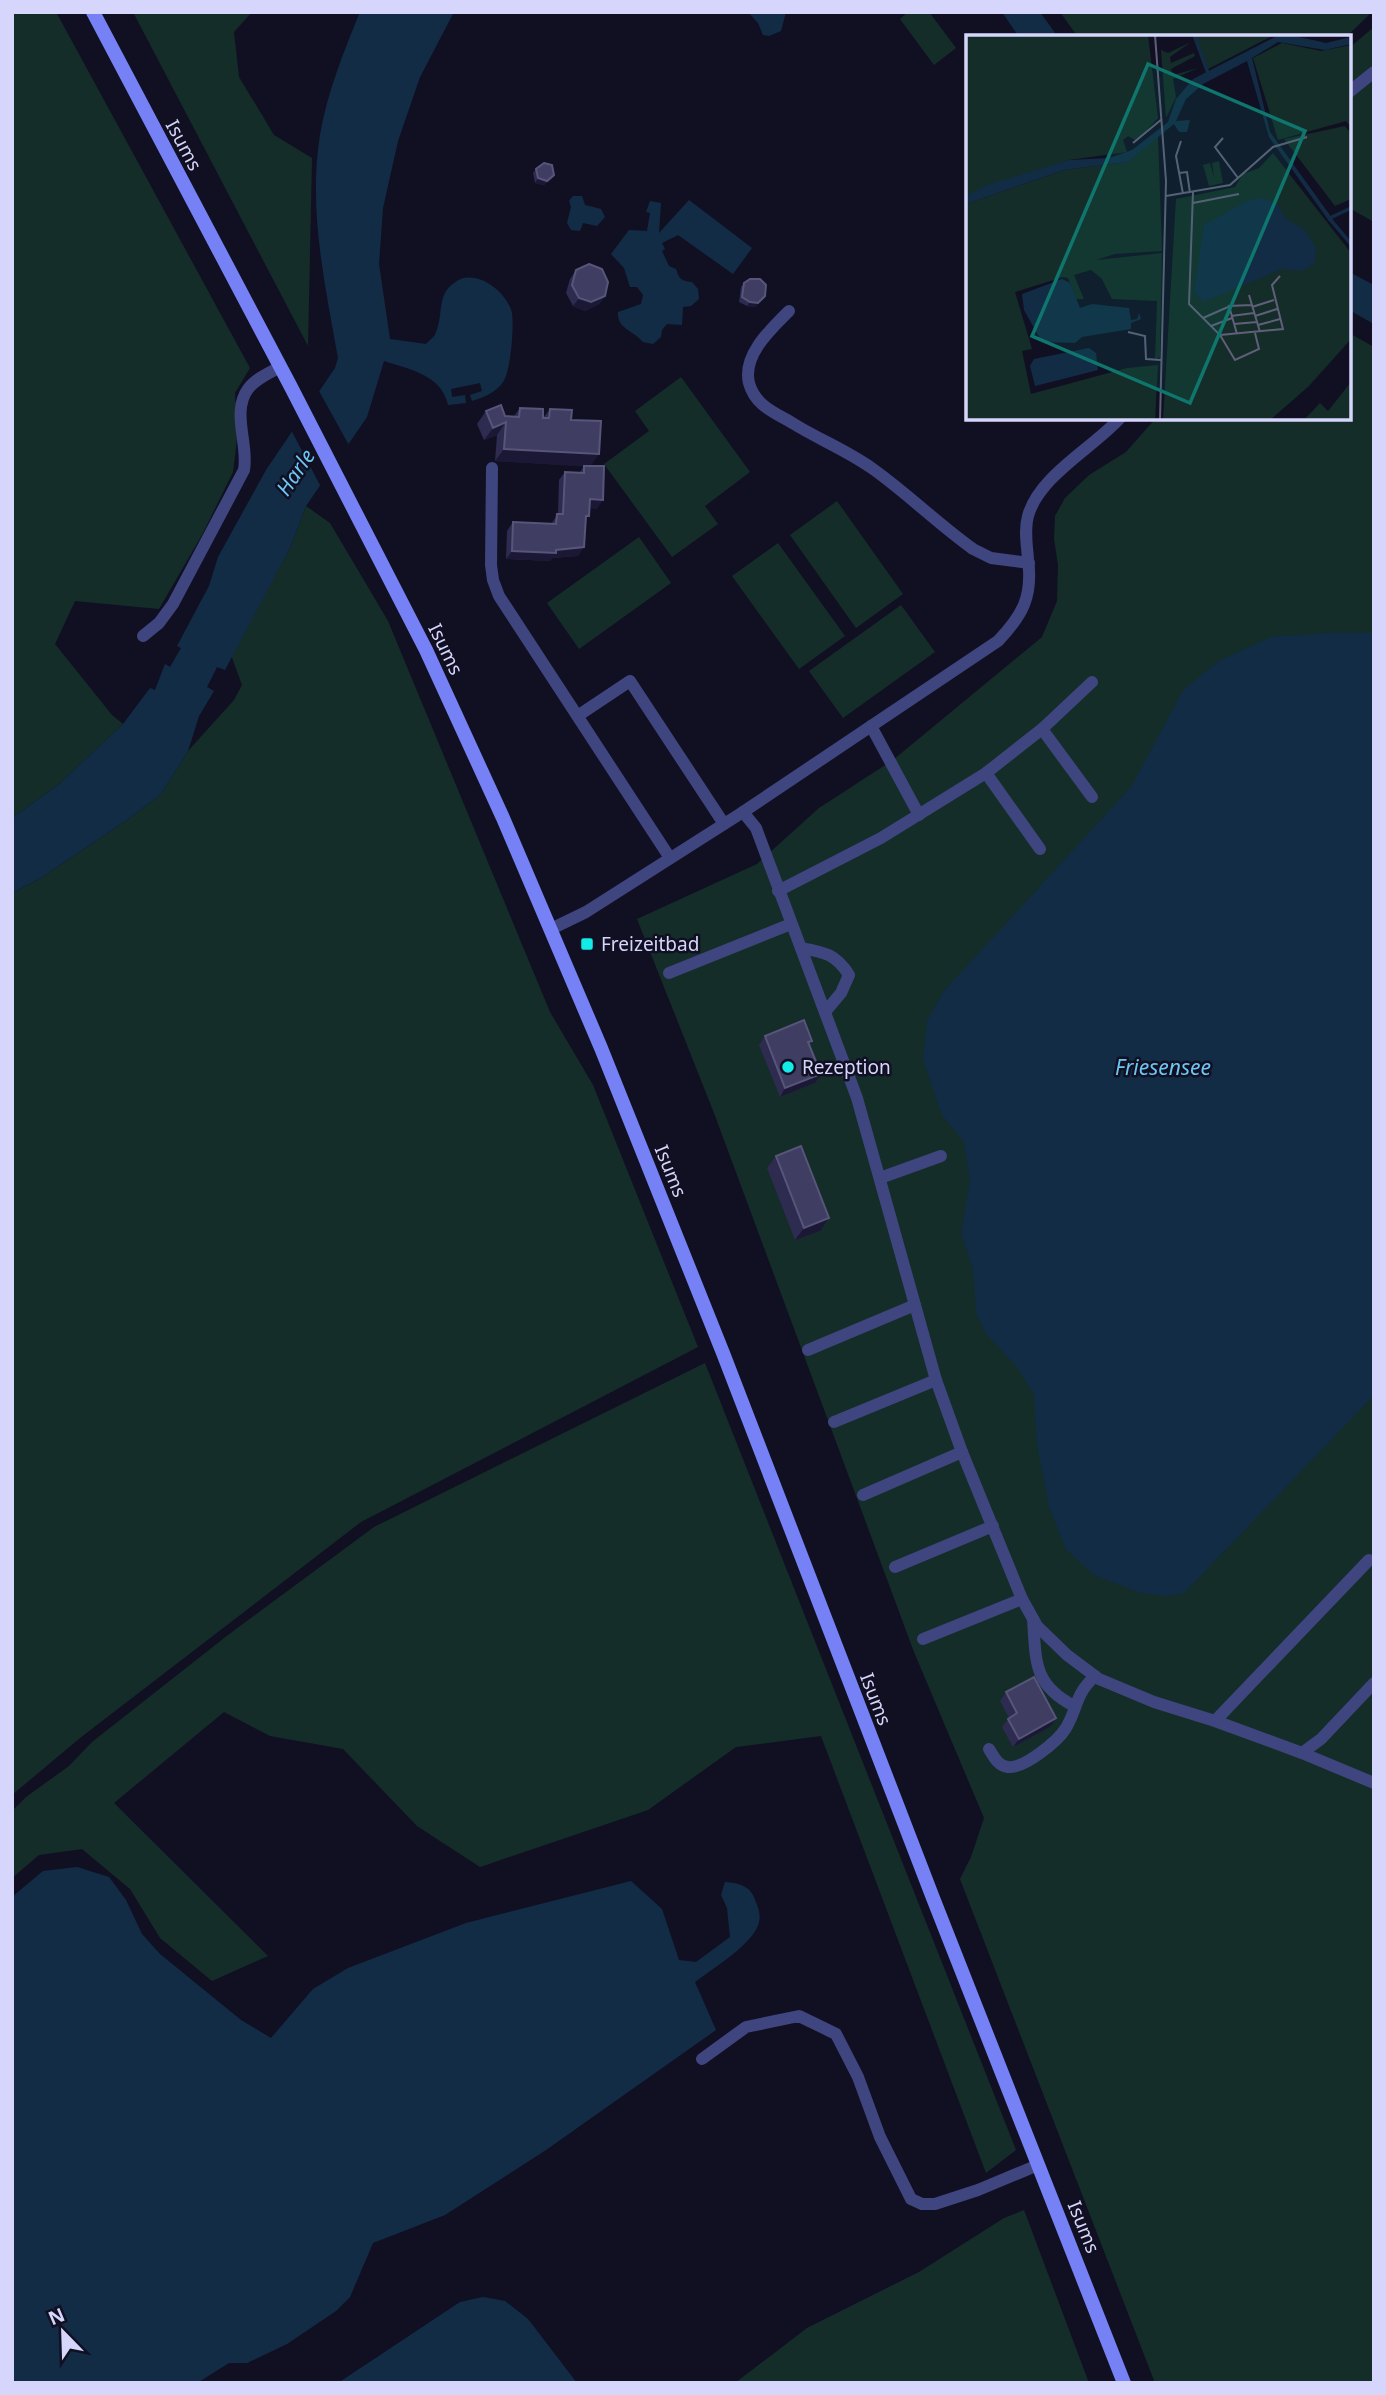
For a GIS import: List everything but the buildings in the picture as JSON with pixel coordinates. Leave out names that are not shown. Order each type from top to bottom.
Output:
[{"type":"main road","name":"Isums","points":[[93,12],[426,650],[470,743],[551,929],[753,1430],[850,1686],[1124,2383]]},
{"type":"lane","points":[[1351,90],[1374,72]]},
{"type":"lane","points":[[789,312],[771,329],[751,362],[749,383],[754,395],[763,405],[777,416],[837,446],[872,468],[973,549],[991,558],[1029,563]]},
{"type":"lane","points":[[143,636],[159,623],[173,604],[244,470],[246,459],[241,417],[242,401],[247,389],[280,367]]},
{"type":"lane","points":[[551,929],[586,912],[743,812],[998,641],[1024,610],[1029,588],[1025,536],[1028,516],[1036,498],[1118,420]]},
{"type":"lane","points":[[492,468],[491,565],[499,596],[670,858]]},
{"type":"lane","points":[[579,715],[630,681],[724,824]]},
{"type":"lane","points":[[778,891],[881,838],[986,773],[1042,729],[1092,682]]},
{"type":"lane","points":[[871,726],[919,814]]},
{"type":"lane","points":[[1042,729],[1091,797]]},
{"type":"lane","points":[[986,773],[1040,849]]},
{"type":"lane","points":[[743,812],[756,828],[857,1098],[936,1380],[962,1452],[1023,1599],[1037,1626],[1067,1655],[1095,1676],[1154,1702],[1303,1753],[1374,1783]]},
{"type":"lane","points":[[669,973],[791,924]]},
{"type":"lane","points":[[800,948],[823,952],[841,961],[849,975],[841,993],[825,1012]]},
{"type":"lane","points":[[880,1178],[942,1156]]},
{"type":"lane","points":[[808,1350],[915,1305]]},
{"type":"lane","points":[[834,1422],[936,1380]]},
{"type":"lane","points":[[863,1495],[962,1452]]},
{"type":"lane","points":[[895,1567],[993,1526]]},
{"type":"lane","points":[[1215,1721],[1372,1558]]},
{"type":"lane","points":[[923,1639],[1023,1599]]},
{"type":"lane","points":[[1033,1619],[1041,1678],[1050,1692],[1074,1706]]},
{"type":"lane","points":[[989,1749],[998,1763],[1009,1768],[1021,1764],[1056,1741],[1065,1729],[1078,1695],[1095,1676]]},
{"type":"lane","points":[[1303,1753],[1321,1739],[1374,1683]]},
{"type":"lane","points":[[702,2059],[746,2027],[799,2016],[836,2035],[858,2077],[880,2137],[911,2199],[922,2204],[935,2204],[978,2190],[1038,2165]]},
{"type":"green space","points":[[12,12],[56,12],[250,368],[235,393],[237,439],[233,472],[203,533],[159,609],[75,601],[55,644],[112,715],[123,724],[58,785],[12,818]]},
{"type":"green space","points":[[133,12],[252,12],[234,32],[239,77],[274,135],[312,158],[308,346]]},
{"type":"green space","points":[[908,12],[929,12],[956,48],[934,65],[900,19]]},
{"type":"green space","points":[[1060,12],[1372,12],[1348,35],[1077,35]]},
{"type":"green space","points":[[1374,27],[1374,222],[1351,209],[1351,46]]},
{"type":"green space","points":[[1351,334],[1374,347],[1374,2383],[1155,2383],[960,1879],[971,1857],[984,1818],[914,1652],[714,1113],[637,919],[757,864],[819,808],[893,760],[1042,637],[1057,601],[1055,516],[1065,498],[1089,475],[1126,452],[1154,420],[1351,420]]},
{"type":"green space","points":[[681,377],[750,472],[705,506],[718,524],[672,557],[604,464],[649,431],[635,411]]},
{"type":"green space","points":[[837,501],[903,594],[856,628],[790,535]]},
{"type":"green space","points":[[306,506],[330,523],[388,621],[550,1012],[593,1085],[698,1347],[361,1522],[80,1738],[12,1795],[12,893],[41,878],[161,794],[188,751],[234,700],[242,685],[231,655],[290,548]]},
{"type":"green space","points":[[639,537],[671,583],[579,649],[547,603]]},
{"type":"green space","points":[[778,543],[845,636],[799,669],[732,576]]},
{"type":"green space","points":[[901,605],[935,652],[843,718],[809,671]]},
{"type":"green space","points":[[705,1363],[1016,2150],[986,2173],[821,1736],[736,1747],[648,1810],[480,1867],[417,1826],[343,1749],[270,1736],[224,1712],[114,1803],[268,1956],[212,1981],[160,1938],[130,1889],[82,1849],[39,1855],[12,1878],[12,1811],[26,1797],[69,1766],[92,1742],[228,1635],[374,1527]]},
{"type":"green space","points":[[1024,2210],[1089,2383],[735,2383],[807,2328],[919,2272],[1004,2218]]},
{"type":"water","name":"Harle","points":[[360,12],[454,12],[420,77],[398,141],[383,208],[379,264],[390,339],[426,344],[435,334],[448,288],[462,279],[480,279],[497,289],[512,313],[513,328],[506,376],[493,392],[472,401],[470,395],[482,391],[480,383],[451,389],[452,397],[465,395],[466,403],[448,405],[445,395],[432,380],[384,361],[367,417],[306,506],[290,548],[225,670],[217,667],[207,687],[214,691],[199,716],[188,751],[161,794],[41,878],[12,893],[12,818],[58,785],[123,724],[150,688],[155,690],[165,664],[170,667],[181,648],[177,646],[209,586],[218,557],[266,470],[335,368],[338,358],[323,275],[317,219],[317,163],[327,104]]},
{"type":"water","points":[[748,12],[786,12],[781,31],[769,36],[763,35],[758,23]]},
{"type":"water","points":[[1002,12],[1040,12],[1057,35],[1018,35]]},
{"type":"water","points":[[573,196],[582,196],[585,205],[601,209],[605,217],[597,226],[583,223],[580,231],[571,230],[567,223],[571,207],[569,201]]},
{"type":"water","points":[[689,200],[752,248],[733,274],[678,235],[662,243],[665,249],[662,251],[669,266],[676,269],[682,280],[692,282],[698,289],[699,299],[691,306],[683,307],[682,325],[667,324],[661,337],[653,344],[643,342],[623,326],[618,312],[641,304],[643,295],[637,287],[630,287],[624,268],[611,254],[629,230],[647,231],[650,213],[646,212],[650,201],[661,203],[659,233]]},
{"type":"water","points":[[1351,273],[1374,285],[1374,324],[1351,311]]},
{"type":"water","name":"Friesensee","points":[[1374,633],[1374,1395],[1184,1593],[1166,1596],[1141,1593],[1094,1575],[1066,1549],[1049,1507],[1037,1443],[1034,1395],[1018,1368],[986,1334],[976,1312],[973,1268],[961,1233],[970,1181],[964,1142],[942,1115],[923,1060],[927,1021],[943,992],[1131,787],[1184,689],[1219,661],[1271,637]]},
{"type":"water","points":[[77,1867],[109,1877],[126,1900],[142,1934],[160,1954],[241,2020],[271,2038],[313,1989],[348,1968],[466,1923],[631,1881],[662,1909],[679,1960],[696,1962],[730,1937],[727,1908],[721,1895],[725,1882],[740,1884],[751,1891],[760,1919],[756,1930],[741,1947],[695,1982],[716,2030],[546,2150],[445,2215],[373,2243],[350,2297],[336,2311],[287,2344],[247,2363],[229,2363],[197,2383],[12,2383],[12,1897],[43,1871]]},
{"type":"water","points":[[483,2297],[505,2301],[528,2319],[577,2383],[338,2383],[460,2302]]},
{"type":"pier","points":[[318,389],[350,447],[322,489],[290,428]]},
{"type":"place","name":"Freizeitbad","points":[[587,944]]},
{"type":"place","name":"Rezeption","points":[[788,1067]]}]
